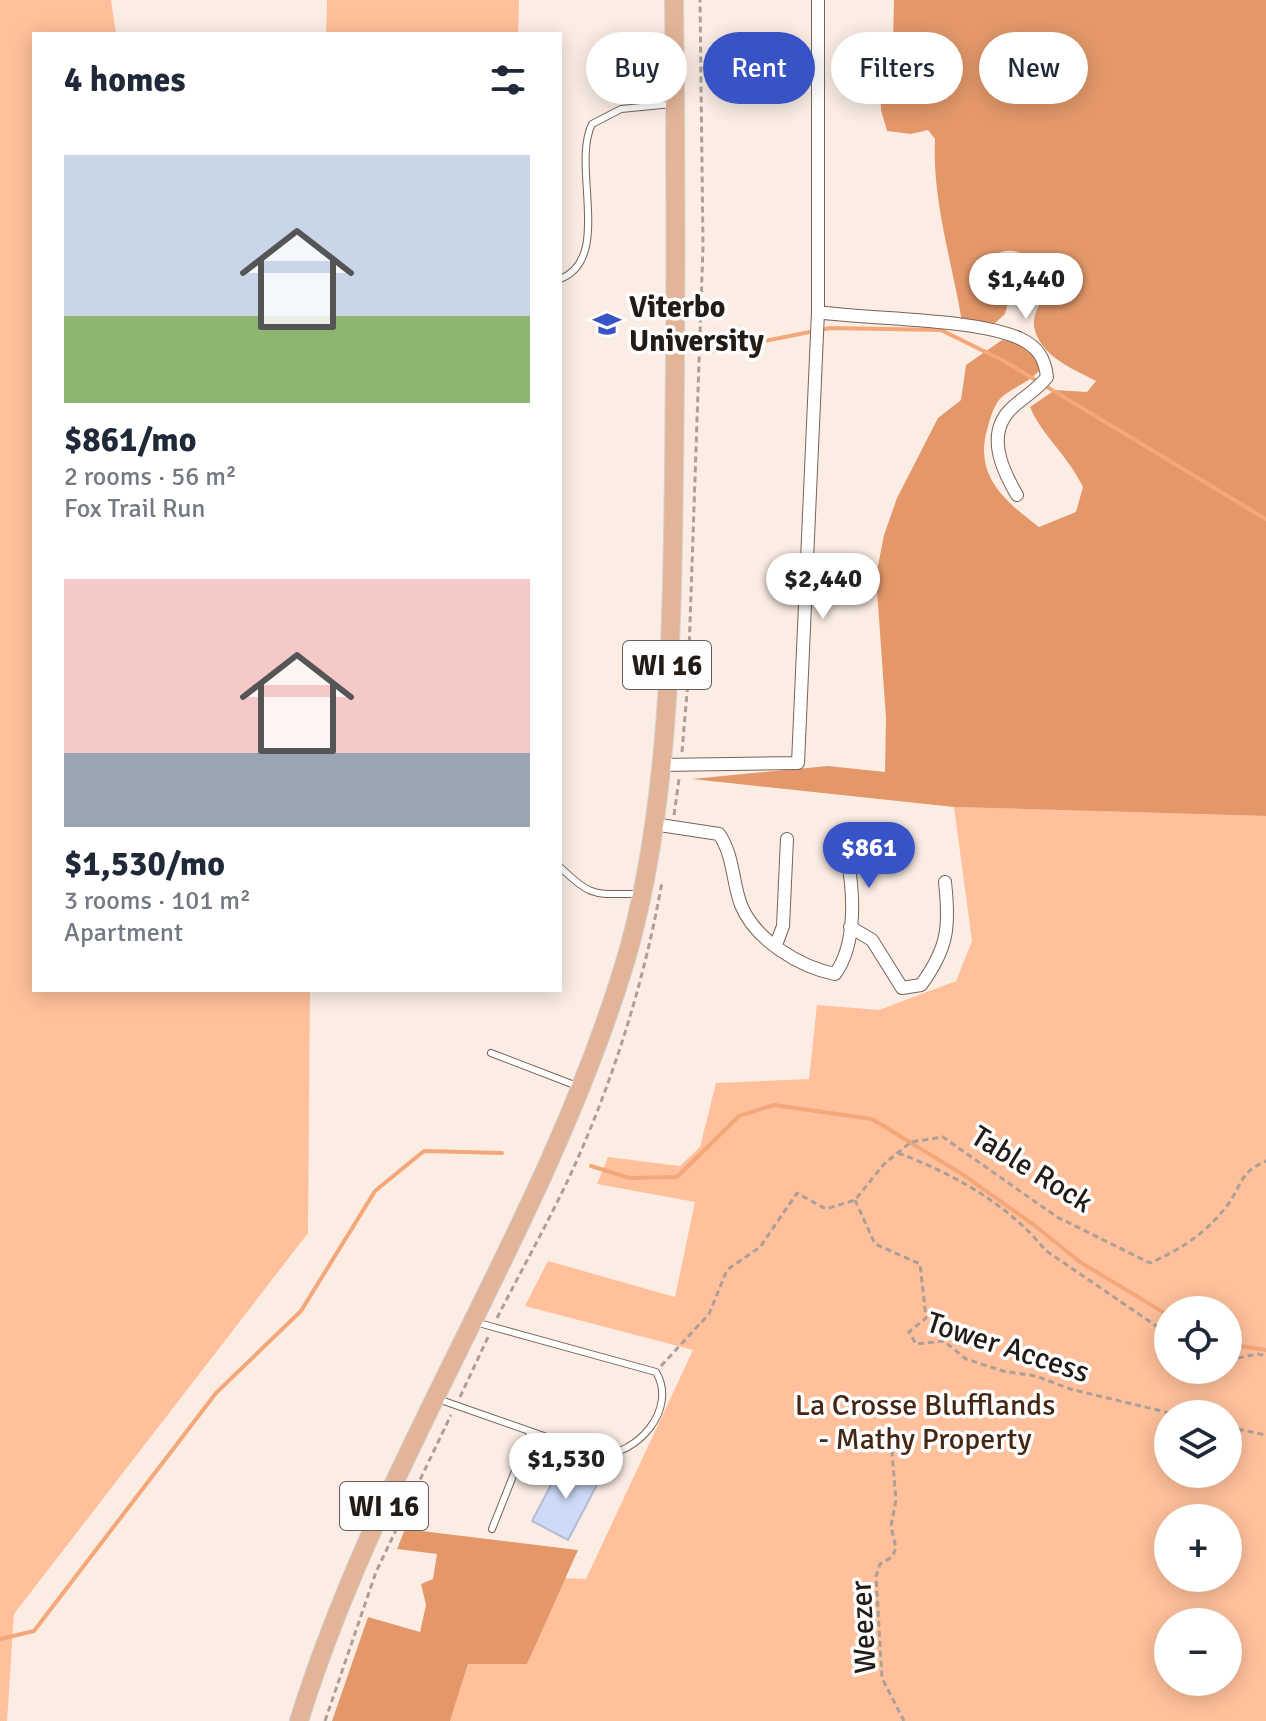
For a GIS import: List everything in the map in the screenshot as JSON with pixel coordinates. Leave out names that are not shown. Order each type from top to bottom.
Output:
[{"type":"main road","name":"WI 16","points":[[674,0],[675,32]]},
{"type":"main road","name":"WI 16","points":[[299,1721],[340,1599],[580,1087],[622,973],[645,894],[660,765],[673,585],[676,104]]},
{"type":"street","points":[[660,765],[798,763],[818,312],[818,0]]},
{"type":"street","points":[[818,312],[975,328],[1006,333],[1033,346],[1042,355],[1047,377],[1035,393],[1004,416],[998,434],[1003,472],[1017,495]]},
{"type":"street","points":[[653,824],[719,834],[729,848],[741,904],[753,928],[819,971],[835,974],[845,961],[850,927],[851,879],[847,857]]},
{"type":"street","points":[[776,945],[783,926],[787,839]]},
{"type":"street","points":[[850,927],[872,940],[902,988],[921,985],[941,958],[949,916],[945,882]]},
{"type":"lane","points":[[562,278],[574,272],[586,255],[586,147],[592,124],[621,109],[667,104]]},
{"type":"lane","points":[[562,869],[577,886],[590,892],[645,894]]},
{"type":"lane","points":[[491,1053],[580,1087]]},
{"type":"lane","points":[[435,1398],[598,1455],[615,1456],[629,1449],[644,1434],[665,1397],[663,1384],[656,1372],[472,1321]]},
{"type":"lane","points":[[492,1529],[530,1433]]},
{"type":"path","points":[[672,827],[688,681],[703,247],[700,0]]},
{"type":"path","points":[[325,1721],[376,1572],[403,1508],[456,1407],[592,1124],[644,965],[662,880]]},
{"type":"path","name":"Table Rock","points":[[855,1200],[911,1142],[943,1137],[1057,1217],[1092,1231],[1131,1256],[1150,1263],[1175,1252],[1206,1229],[1229,1205],[1241,1177],[1266,1161]]},
{"type":"path","points":[[898,1153],[935,1166],[989,1201],[1033,1235],[1045,1250],[1154,1324]]},
{"type":"path","points":[[656,1372],[709,1314],[727,1270],[760,1247],[797,1193],[826,1209],[855,1200]]},
{"type":"path","name":"Tower Access","points":[[855,1200],[875,1244],[920,1264],[926,1318],[909,1332],[916,1344],[944,1341],[966,1359],[1154,1409]]},
{"type":"path","points":[[1242,1357],[1266,1356]]},
{"type":"path","points":[[1242,1430],[1266,1435]]},
{"type":"path","name":"Weezer","points":[[898,1442],[892,1453],[896,1500],[891,1526],[896,1548],[892,1557],[880,1564],[876,1588],[882,1678],[904,1721]]},
{"type":"green space","points":[[0,0],[111,0],[116,32],[32,32],[32,992],[310,992],[308,1233],[14,1614],[7,1721],[0,1721]]},
{"type":"green space","points":[[327,0],[519,0],[518,32],[326,32]]},
{"type":"green space","name":"La Crosse Blufflands - Mathy Property","points":[[954,807],[1266,816],[1266,1721],[450,1721],[468,1664],[527,1664],[563,1578],[586,1579],[693,1350],[525,1306],[548,1261],[675,1297],[695,1202],[597,1184],[608,1157],[680,1166],[700,1147],[716,1083],[809,1079],[817,1005],[879,1010],[956,981],[972,941]]},
{"type":"shaded area","points":[[894,0],[1266,0],[1266,816],[954,807],[692,779],[828,766],[885,772],[886,718],[876,576],[884,535],[897,498],[938,418],[961,400],[966,365],[1002,340],[1019,343],[1039,360],[1039,371],[1003,396],[995,407],[984,446],[989,474],[1015,508],[1039,527],[1076,512],[1083,487],[1030,407],[1055,390],[1087,392],[1096,381],[1047,351],[1037,336],[1034,322],[1044,289],[1039,270],[1034,262],[1019,252],[1002,252],[993,256],[995,280],[1009,299],[1005,314],[995,323],[962,322],[940,208],[935,139],[928,130],[911,134],[887,131],[881,110],[881,104],[963,104],[963,32],[893,32]]},
{"type":"shaded area","points":[[405,1529],[578,1550],[527,1664],[468,1664],[450,1721],[332,1721],[368,1617],[420,1632],[426,1605],[421,1584],[433,1579],[437,1554],[397,1549]]},
{"type":"building","points":[[563,1462],[599,1481],[568,1540],[532,1521]]},
{"type":"waterway","points":[[709,352],[830,328],[941,330],[1004,361],[1266,519]]},
{"type":"waterway","points":[[591,1166],[629,1178],[677,1177],[739,1116],[774,1105],[872,1119],[962,1174],[1080,1262],[1154,1307]]},
{"type":"waterway","points":[[0,1639],[34,1631],[216,1393],[301,1311],[375,1191],[424,1151],[502,1153]]},
{"type":"waterway","points":[[1242,1346],[1266,1350]]},
{"type":"place","name":"Viterbo University","points":[[607,324]]}]
